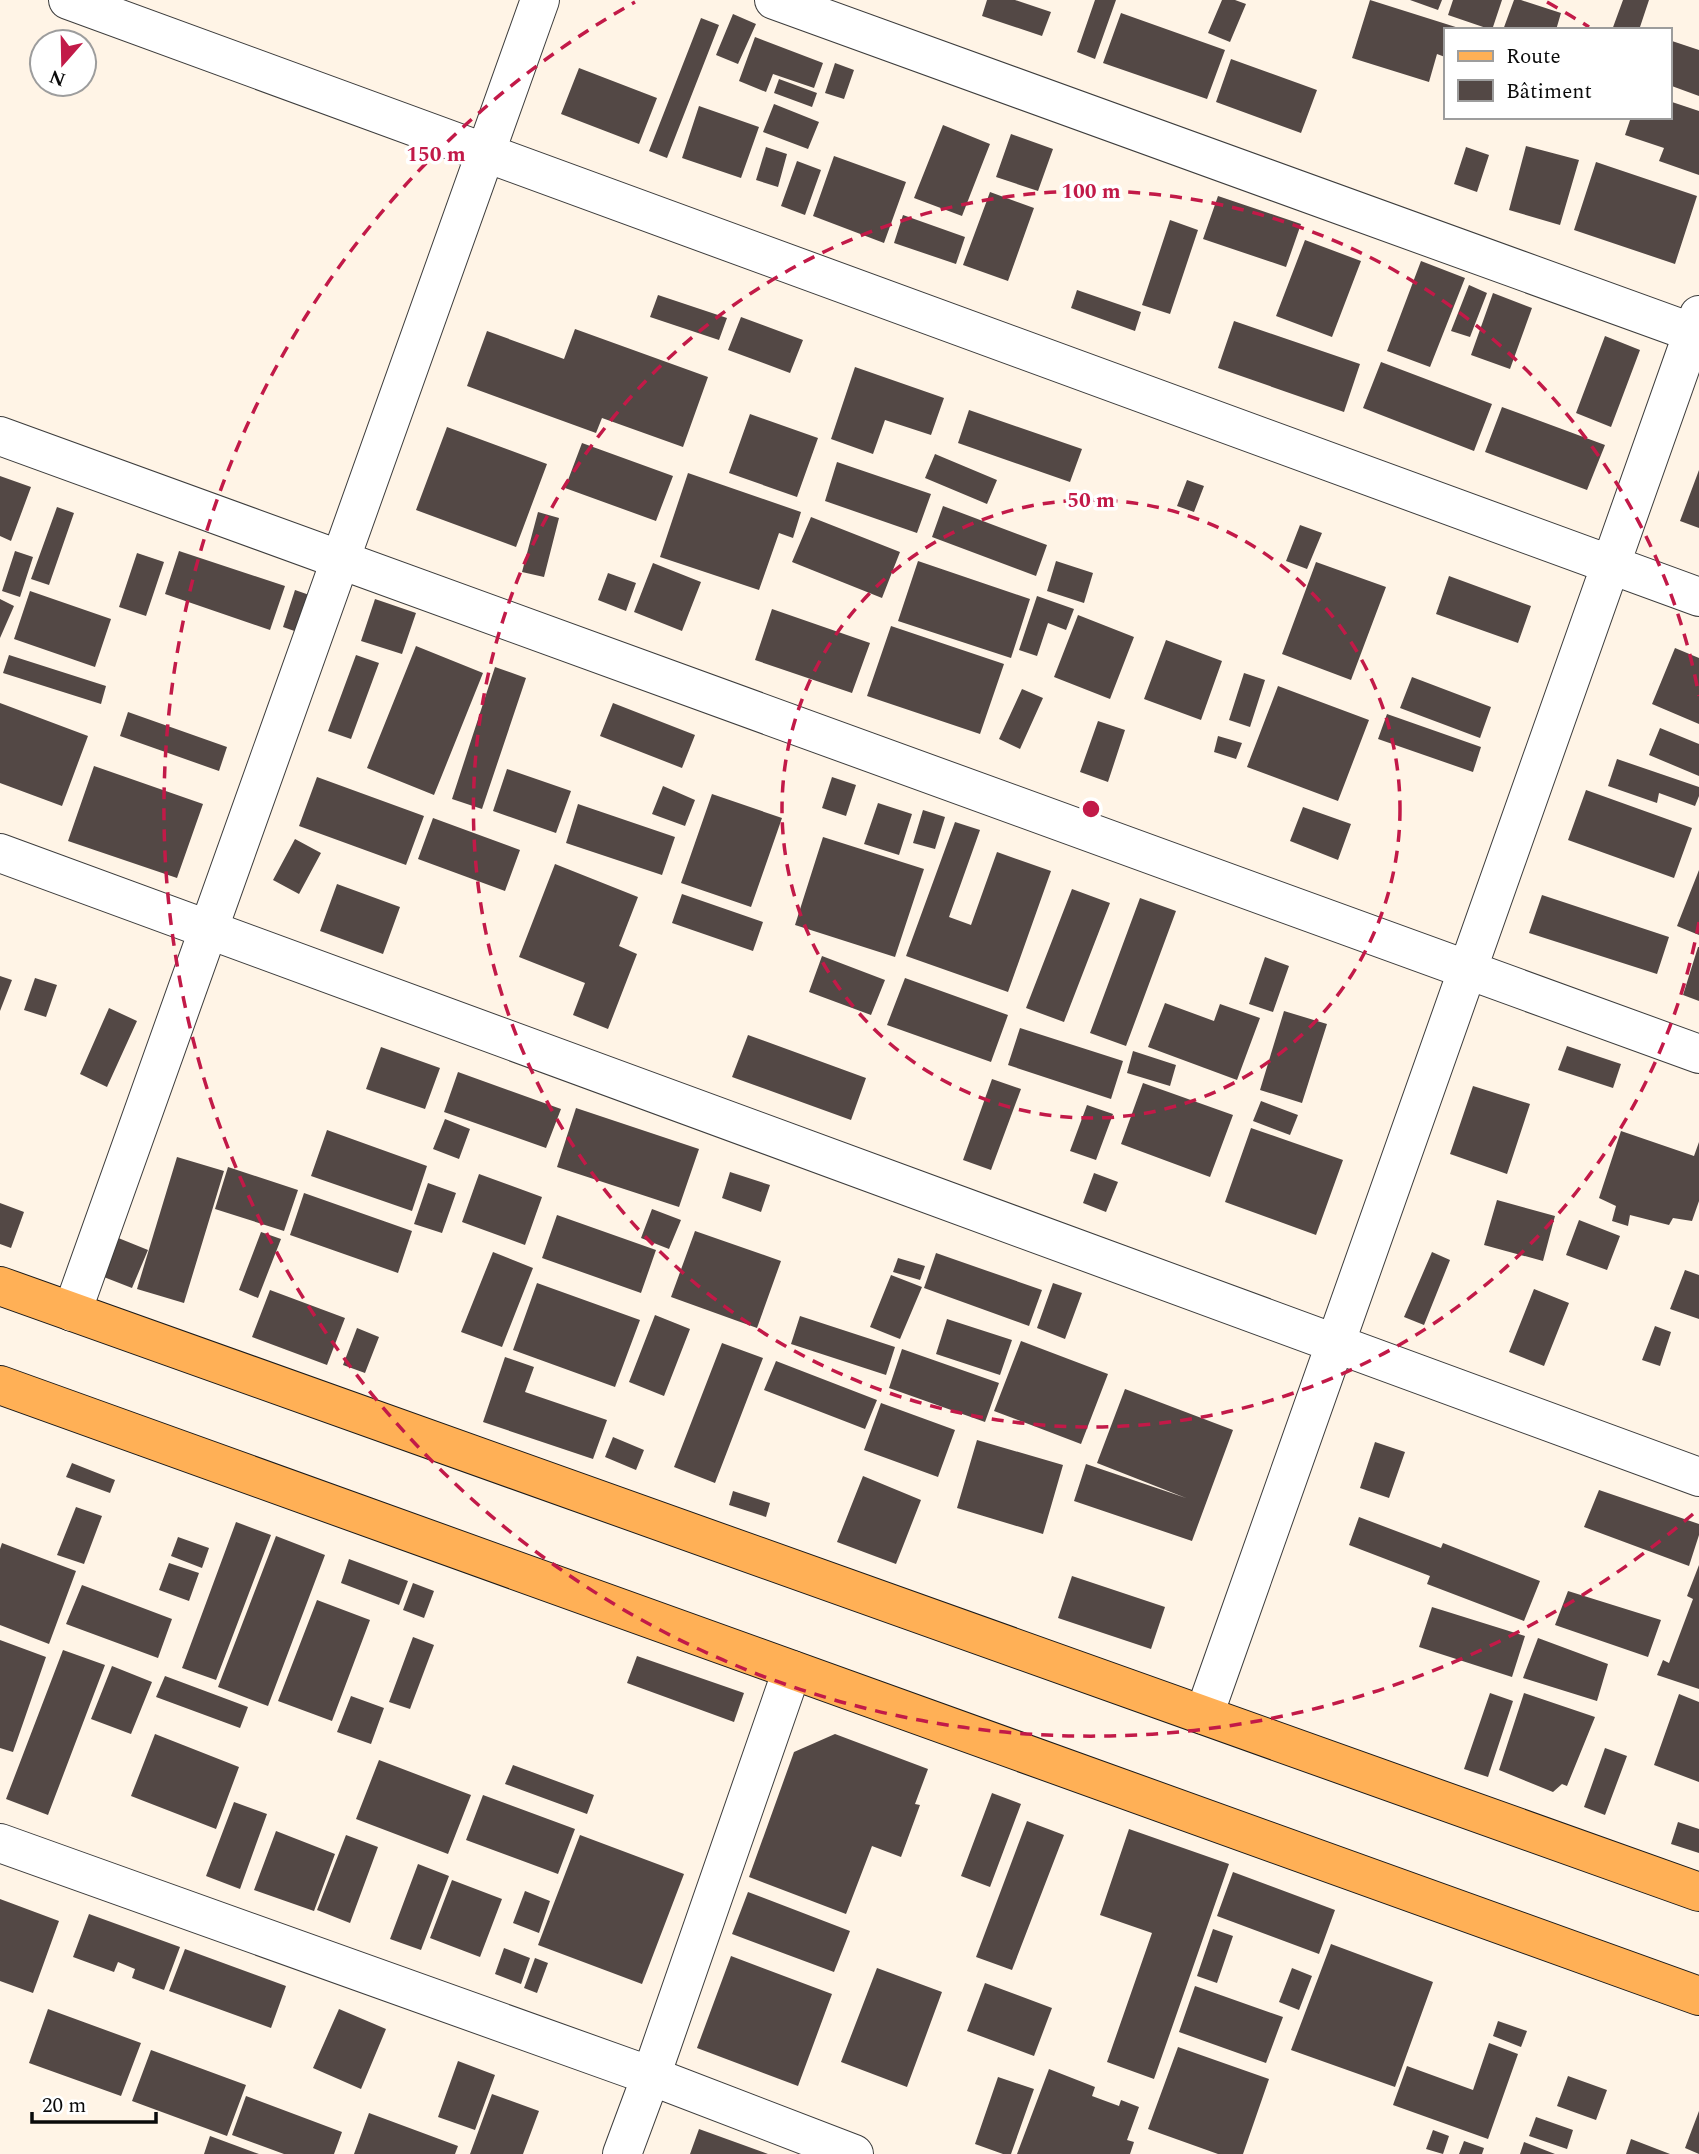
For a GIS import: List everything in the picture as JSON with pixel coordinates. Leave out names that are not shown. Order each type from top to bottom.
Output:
[{"type":"main road","points":[[0,1286],[1699,1892]]},
{"type":"main road","points":[[0,1385],[1699,1996]]},
{"type":"street","points":[[68,0],[1699,597]]},
{"type":"street","points":[[72,1312],[540,0]]},
{"type":"street","points":[[774,0],[1697,327],[1204,1715]]},
{"type":"street","points":[[0,436],[1699,1054]]},
{"type":"street","points":[[0,853],[1699,1477]]},
{"type":"street","points":[[622,2154],[792,1670]]},
{"type":"street","points":[[0,1843],[651,2076],[854,2154]]},
{"type":"building","points":[[987,0],[1015,0],[1051,12],[1042,36],[982,16]]},
{"type":"building","points":[[1095,0],[1116,0],[1095,59],[1077,52]]},
{"type":"building","points":[[1222,0],[1235,0],[1246,4],[1230,42],[1208,33]]},
{"type":"building","points":[[1370,0],[1459,28],[1444,28],[1444,57],[1437,54],[1429,82],[1352,58]]},
{"type":"building","points":[[1410,0],[1442,0],[1438,10]]},
{"type":"building","points":[[1453,0],[1502,0],[1493,28],[1448,15]]},
{"type":"building","points":[[1514,0],[1561,13],[1557,28],[1504,28]]},
{"type":"building","points":[[1623,0],[1649,0],[1640,28],[1613,28]]},
{"type":"building","points":[[1121,13],[1225,50],[1207,99],[1103,63]]},
{"type":"building","points":[[733,14],[756,24],[738,64],[716,55]]},
{"type":"building","points":[[701,18],[719,25],[667,158],[649,151]]},
{"type":"building","points":[[755,37],[823,63],[814,88],[773,74],[766,92],[739,81]]},
{"type":"building","points":[[1671,41],[1699,50],[1699,96],[1671,86]]},
{"type":"building","points":[[1231,59],[1317,90],[1301,133],[1216,102]]},
{"type":"building","points":[[835,63],[854,70],[844,99],[825,93]]},
{"type":"building","points":[[579,68],[657,98],[639,144],[561,114]]},
{"type":"building","points":[[779,79],[817,93],[812,107],[774,93]]},
{"type":"building","points":[[1671,102],[1699,111],[1699,175],[1659,161],[1664,148],[1625,135],[1630,119],[1671,119]]},
{"type":"building","points":[[774,104],[819,122],[808,149],[763,132]]},
{"type":"building","points":[[699,106],[759,127],[741,178],[682,158]]},
{"type":"building","points":[[943,125],[990,144],[962,216],[914,198]]},
{"type":"building","points":[[1011,134],[1053,149],[1038,191],[996,177]]},
{"type":"building","points":[[1526,146],[1579,160],[1560,225],[1509,210]]},
{"type":"building","points":[[766,147],[787,154],[778,187],[756,180]]},
{"type":"building","points":[[1466,147],[1489,155],[1477,192],[1454,184]]},
{"type":"building","points":[[834,156],[906,182],[884,243],[813,216]]},
{"type":"building","points":[[797,161],[821,170],[805,215],[781,206]]},
{"type":"building","points":[[1596,162],[1697,196],[1675,264],[1574,230]]},
{"type":"building","points":[[990,192],[1034,208],[1008,281],[963,265]]},
{"type":"building","points":[[1218,196],[1301,224],[1286,267],[1203,239]]},
{"type":"building","points":[[903,215],[965,237],[956,264],[894,243]]},
{"type":"building","points":[[1170,220],[1198,230],[1170,314],[1142,305]]},
{"type":"building","points":[[1305,240],[1361,261],[1332,337],[1276,316]]},
{"type":"building","points":[[1421,261],[1465,278],[1430,367],[1387,351]]},
{"type":"building","points":[[1469,285],[1487,293],[1470,337],[1451,331]]},
{"type":"building","points":[[1077,290],[1141,312],[1135,331],[1071,308]]},
{"type":"building","points":[[1493,293],[1532,308],[1510,369],[1471,355]]},
{"type":"building","points":[[658,295],[727,318],[719,340],[650,317]]},
{"type":"building","points":[[741,317],[803,340],[790,373],[728,350]]},
{"type":"building","points":[[1234,321],[1360,364],[1344,412],[1218,368]]},
{"type":"building","points":[[575,329],[708,377],[683,447],[602,418],[596,433],[467,386],[487,331],[564,359]]},
{"type":"building","points":[[1605,336],[1640,350],[1611,427],[1576,413]]},
{"type":"building","points":[[1381,362],[1492,404],[1474,451],[1363,408]]},
{"type":"building","points":[[855,367],[944,398],[931,435],[885,420],[873,454],[831,439]]},
{"type":"building","points":[[1502,407],[1605,445],[1587,490],[1485,452]]},
{"type":"building","points":[[969,410],[1082,449],[1070,482],[958,443]]},
{"type":"building","points":[[750,414],[818,438],[797,497],[729,473]]},
{"type":"building","points":[[447,427],[547,464],[516,547],[416,510]]},
{"type":"building","points":[[582,443],[673,476],[656,521],[565,488]]},
{"type":"building","points":[[935,454],[997,480],[987,504],[925,478]]},
{"type":"building","points":[[837,462],[931,494],[917,533],[825,501]]},
{"type":"building","points":[[1699,470],[1699,528],[1680,521]]},
{"type":"building","points":[[688,473],[801,512],[793,538],[779,533],[759,590],[660,557]]},
{"type":"building","points":[[0,476],[31,487],[11,541],[0,536]]},
{"type":"building","points":[[1187,480],[1204,486],[1194,512],[1177,506]]},
{"type":"building","points":[[943,506],[1047,545],[1036,576],[932,537]]},
{"type":"building","points":[[57,507],[74,513],[49,585],[31,579]]},
{"type":"building","points":[[538,512],[559,518],[544,577],[522,572]]},
{"type":"building","points":[[811,517],[900,552],[882,598],[792,562]]},
{"type":"building","points":[[1300,525],[1322,533],[1307,569],[1286,561]]},
{"type":"building","points":[[15,551],[33,557],[20,597],[2,591]]},
{"type":"building","points":[[179,551],[285,586],[270,630],[165,594]]},
{"type":"building","points":[[137,553],[164,562],[146,616],[119,607]]},
{"type":"building","points":[[918,561],[1030,599],[1011,658],[898,621]]},
{"type":"building","points":[[1056,561],[1093,573],[1084,603],[1047,591]]},
{"type":"building","points":[[1316,562],[1386,587],[1351,680],[1282,654]]},
{"type":"building","points":[[653,563],[701,582],[682,631],[634,612]]},
{"type":"building","points":[[608,573],[636,583],[626,611],[598,600]]},
{"type":"building","points":[[1449,576],[1531,606],[1518,643],[1436,614]]},
{"type":"building","points":[[295,590],[318,598],[306,635],[283,627]]},
{"type":"building","points":[[30,591],[111,619],[95,667],[14,639]]},
{"type":"building","points":[[1037,596],[1074,609],[1066,630],[1048,623],[1037,656],[1019,650]]},
{"type":"building","points":[[0,599],[14,606],[0,638]]},
{"type":"building","points":[[375,599],[416,613],[402,654],[361,641]]},
{"type":"building","points":[[772,609],[870,643],[852,693],[755,660]]},
{"type":"building","points":[[1078,615],[1134,637],[1110,699],[1054,677]]},
{"type":"building","points":[[891,626],[1004,664],[980,734],[867,696]]},
{"type":"building","points":[[1166,640],[1222,661],[1201,720],[1144,699]]},
{"type":"building","points":[[416,646],[483,673],[434,795],[367,768]]},
{"type":"building","points":[[1675,648],[1699,658],[1699,724],[1652,704]]},
{"type":"building","points":[[9,655],[106,686],[101,704],[3,673]]},
{"type":"building","points":[[356,655],[379,663],[351,739],[328,731]]},
{"type":"building","points":[[495,667],[526,678],[482,809],[452,799]]},
{"type":"building","points":[[1244,673],[1265,680],[1250,727],[1229,720]]},
{"type":"building","points":[[1412,677],[1491,707],[1480,738],[1400,708]]},
{"type":"building","points":[[1278,686],[1369,720],[1338,801],[1247,767]]},
{"type":"building","points":[[1022,689],[1043,698],[1020,749],[999,739]]},
{"type":"building","points":[[0,703],[88,736],[62,806],[0,783]]},
{"type":"building","points":[[613,703],[695,735],[682,768],[600,736]]},
{"type":"building","points":[[128,712],[227,747],[219,771],[120,736]]},
{"type":"building","points":[[1387,714],[1481,747],[1473,772],[1378,739]]},
{"type":"building","points":[[1098,721],[1125,730],[1108,782],[1080,772]]},
{"type":"building","points":[[1660,728],[1699,744],[1699,776],[1649,755]]},
{"type":"building","points":[[1218,736],[1242,743],[1236,759],[1214,752]]},
{"type":"building","points":[[1617,759],[1699,787],[1695,806],[1659,793],[1657,803],[1608,786]]},
{"type":"building","points":[[94,766],[203,804],[177,878],[68,841]]},
{"type":"building","points":[[507,769],[571,791],[556,833],[493,811]]},
{"type":"building","points":[[317,777],[424,816],[406,865],[299,826]]},
{"type":"building","points":[[832,777],[856,785],[846,816],[822,808]]},
{"type":"building","points":[[663,786],[695,800],[685,826],[652,814]]},
{"type":"building","points":[[1586,790],[1692,828],[1674,878],[1568,840]]},
{"type":"building","points":[[712,794],[782,818],[751,907],[681,883]]},
{"type":"building","points":[[878,803],[912,814],[899,855],[864,844]]},
{"type":"building","points":[[578,804],[675,837],[662,875],[566,843]]},
{"type":"building","points":[[1303,807],[1351,824],[1338,860],[1290,841]]},
{"type":"building","points":[[923,810],[945,817],[935,849],[913,843]]},
{"type":"building","points":[[433,818],[520,850],[505,891],[418,859]]},
{"type":"building","points":[[955,822],[980,830],[949,917],[971,925],[997,852],[1051,871],[1008,992],[906,956]]},
{"type":"building","points":[[823,837],[924,869],[895,957],[795,925]]},
{"type":"building","points":[[295,839],[321,853],[299,894],[273,880]]},
{"type":"building","points":[[555,864],[638,897],[619,946],[637,954],[608,1029],[573,1015],[585,983],[519,957]]},
{"type":"building","points":[[1699,870],[1699,935],[1677,926]]},
{"type":"building","points":[[337,884],[400,907],[383,954],[320,931]]},
{"type":"building","points":[[1072,889],[1110,903],[1064,1022],[1026,1008]]},
{"type":"building","points":[[682,894],[763,922],[753,951],[672,923]]},
{"type":"building","points":[[1542,895],[1669,937],[1657,974],[1529,933]]},
{"type":"building","points":[[1140,898],[1176,911],[1126,1046],[1090,1033]]},
{"type":"building","points":[[1699,947],[1699,1001],[1683,995]]},
{"type":"building","points":[[822,956],[885,980],[871,1015],[809,992]]},
{"type":"building","points":[[1265,957],[1289,966],[1273,1012],[1249,1004]]},
{"type":"building","points":[[0,976],[12,980],[0,1011]]},
{"type":"building","points":[[35,978],[57,985],[46,1017],[24,1010]]},
{"type":"building","points":[[905,978],[1008,1015],[991,1062],[887,1025]]},
{"type":"building","points":[[1165,1003],[1214,1021],[1220,1004],[1260,1018],[1237,1080],[1148,1047]]},
{"type":"building","points":[[109,1008],[137,1021],[107,1087],[80,1074]]},
{"type":"building","points":[[1284,1011],[1327,1024],[1302,1103],[1260,1090]]},
{"type":"building","points":[[1020,1028],[1123,1061],[1111,1099],[1008,1065]]},
{"type":"building","points":[[748,1035],[866,1078],[851,1120],[732,1077]]},
{"type":"building","points":[[1567,1046],[1621,1064],[1613,1088],[1558,1070]]},
{"type":"building","points":[[381,1047],[440,1068],[425,1109],[366,1089]]},
{"type":"building","points":[[1133,1051],[1176,1065],[1170,1086],[1127,1073]]},
{"type":"building","points":[[458,1072],[561,1109],[546,1148],[444,1112]]},
{"type":"building","points":[[992,1079],[1021,1089],[991,1170],[963,1160]]},
{"type":"building","points":[[1143,1083],[1233,1115],[1210,1177],[1121,1144]]},
{"type":"building","points":[[1473,1086],[1530,1104],[1507,1174],[1450,1154]]},
{"type":"building","points":[[1261,1101],[1298,1115],[1290,1135],[1253,1121]]},
{"type":"building","points":[[1087,1105],[1113,1114],[1096,1160],[1070,1151]]},
{"type":"building","points":[[576,1108],[699,1149],[679,1207],[557,1167]]},
{"type":"building","points":[[445,1119],[470,1129],[459,1159],[433,1149]]},
{"type":"building","points":[[1251,1128],[1343,1160],[1316,1235],[1225,1202]]},
{"type":"building","points":[[327,1130],[427,1166],[412,1211],[311,1176]]},
{"type":"building","points":[[1621,1131],[1694,1156],[1699,1142],[1699,1201],[1692,1221],[1673,1218],[1669,1225],[1630,1215],[1628,1226],[1612,1221],[1616,1206],[1599,1198]]},
{"type":"building","points":[[177,1157],[224,1171],[184,1303],[137,1289]]},
{"type":"building","points":[[228,1167],[298,1190],[284,1231],[215,1209]]},
{"type":"building","points":[[730,1172],[770,1185],[761,1212],[722,1198]]},
{"type":"building","points":[[1094,1173],[1118,1182],[1106,1212],[1083,1203]]},
{"type":"building","points":[[479,1174],[542,1197],[525,1245],[462,1222]]},
{"type":"building","points":[[428,1183],[456,1193],[442,1233],[414,1224]]},
{"type":"building","points":[[304,1193],[412,1231],[398,1273],[290,1235]]},
{"type":"building","points":[[1497,1200],[1555,1216],[1543,1261],[1484,1245]]},
{"type":"building","points":[[0,1203],[24,1212],[11,1248],[0,1244]]},
{"type":"building","points":[[652,1209],[681,1220],[669,1249],[641,1238]]},
{"type":"building","points":[[557,1215],[656,1250],[641,1293],[542,1258]]},
{"type":"building","points":[[1579,1220],[1620,1236],[1607,1270],[1566,1255]]},
{"type":"building","points":[[695,1231],[781,1261],[757,1328],[671,1297]]},
{"type":"building","points":[[261,1232],[281,1239],[258,1298],[239,1290]]},
{"type":"building","points":[[106,1233],[148,1250],[132,1288],[91,1272]]},
{"type":"building","points":[[493,1252],[533,1268],[502,1347],[461,1332]]},
{"type":"building","points":[[1432,1252],[1450,1260],[1424,1325],[1404,1317]]},
{"type":"building","points":[[936,1253],[1042,1290],[1029,1326],[924,1288]]},
{"type":"building","points":[[898,1258],[925,1266],[920,1280],[893,1272]]},
{"type":"building","points":[[1685,1270],[1699,1275],[1699,1319],[1670,1309]]},
{"type":"building","points":[[891,1275],[922,1287],[900,1339],[870,1327]]},
{"type":"building","points":[[537,1283],[640,1320],[615,1387],[513,1350]]},
{"type":"building","points":[[1053,1283],[1082,1293],[1065,1339],[1037,1328]]},
{"type":"building","points":[[1534,1289],[1569,1303],[1544,1366],[1509,1352]]},
{"type":"building","points":[[270,1290],[345,1318],[327,1365],[252,1337]]},
{"type":"building","points":[[655,1315],[690,1329],[664,1396],[629,1382]]},
{"type":"building","points":[[800,1316],[895,1347],[886,1375],[791,1344]]},
{"type":"building","points":[[947,1319],[1012,1340],[1000,1375],[936,1354]]},
{"type":"building","points":[[1655,1326],[1671,1332],[1660,1366],[1642,1360]]},
{"type":"building","points":[[357,1328],[379,1337],[365,1373],[343,1365]]},
{"type":"building","points":[[1021,1341],[1108,1374],[1081,1444],[994,1411]]},
{"type":"building","points":[[722,1343],[763,1358],[715,1483],[674,1467]]},
{"type":"building","points":[[902,1349],[999,1383],[985,1422],[889,1388]]},
{"type":"building","points":[[505,1357],[534,1367],[525,1392],[607,1420],[593,1459],[483,1422]]},
{"type":"building","points":[[776,1361],[877,1400],[865,1429],[764,1390]]},
{"type":"building","points":[[1125,1389],[1233,1430],[1192,1541],[1074,1501],[1086,1464],[1186,1498],[1097,1463]]},
{"type":"building","points":[[881,1403],[955,1430],[938,1477],[864,1450]]},
{"type":"building","points":[[613,1437],[644,1450],[636,1470],[605,1457]]},
{"type":"building","points":[[977,1440],[1063,1465],[1043,1534],[957,1508]]},
{"type":"building","points":[[1375,1442],[1405,1452],[1389,1498],[1360,1488]]},
{"type":"building","points":[[72,1463],[115,1480],[110,1493],[66,1477]]},
{"type":"building","points":[[863,1476],[921,1500],[896,1564],[837,1542]]},
{"type":"building","points":[[1599,1490],[1699,1524],[1699,1535],[1689,1566],[1584,1527]]},
{"type":"building","points":[[733,1491],[770,1503],[766,1517],[729,1505]]},
{"type":"building","points":[[76,1507],[102,1516],[84,1564],[57,1555]]},
{"type":"building","points":[[1359,1517],[1441,1548],[1443,1543],[1540,1581],[1524,1621],[1427,1584],[1430,1576],[1349,1545]]},
{"type":"building","points":[[236,1522],[271,1535],[216,1680],[182,1668]]},
{"type":"building","points":[[276,1536],[325,1555],[268,1706],[218,1687]]},
{"type":"building","points":[[178,1537],[209,1548],[202,1568],[171,1556]]},
{"type":"building","points":[[2,1543],[76,1571],[49,1644],[0,1625]]},
{"type":"building","points":[[349,1559],[408,1581],[399,1605],[341,1583]]},
{"type":"building","points":[[169,1563],[199,1573],[189,1601],[159,1590]]},
{"type":"building","points":[[1699,1565],[1699,1689],[1657,1675],[1663,1660],[1669,1663],[1693,1599],[1687,1596]]},
{"type":"building","points":[[1072,1576],[1165,1607],[1151,1649],[1058,1618]]},
{"type":"building","points":[[413,1583],[434,1591],[424,1618],[403,1610]]},
{"type":"building","points":[[82,1585],[172,1619],[158,1658],[66,1624]]},
{"type":"building","points":[[1568,1591],[1661,1620],[1648,1657],[1555,1625]]},
{"type":"building","points":[[317,1600],[370,1620],[332,1721],[278,1701]]},
{"type":"building","points":[[1432,1607],[1525,1636],[1512,1677],[1419,1647]]},
{"type":"building","points":[[413,1637],[434,1645],[410,1709],[389,1702]]},
{"type":"building","points":[[1538,1638],[1608,1664],[1597,1701],[1523,1678]]},
{"type":"building","points":[[0,1640],[46,1657],[13,1752],[0,1748]]},
{"type":"building","points":[[63,1650],[105,1665],[48,1815],[6,1799]]},
{"type":"building","points":[[637,1656],[744,1693],[734,1722],[627,1683]]},
{"type":"building","points":[[112,1666],[152,1682],[131,1734],[91,1719]]},
{"type":"building","points":[[165,1676],[248,1707],[240,1728],[156,1697]]},
{"type":"building","points":[[1490,1693],[1513,1701],[1488,1777],[1464,1769]]},
{"type":"building","points":[[1524,1693],[1595,1717],[1567,1786],[1562,1784],[1553,1792],[1499,1770]]},
{"type":"building","points":[[1679,1694],[1699,1702],[1699,1782],[1654,1765]]},
{"type":"building","points":[[351,1696],[384,1708],[371,1744],[337,1732]]},
{"type":"building","points":[[155,1734],[239,1767],[216,1829],[131,1796]]},
{"type":"building","points":[[835,1734],[928,1769],[915,1804],[920,1805],[901,1857],[872,1846],[846,1914],[749,1877],[794,1752]]},
{"type":"building","points":[[1605,1748],[1627,1756],[1605,1815],[1584,1807]]},
{"type":"building","points":[[379,1760],[471,1795],[448,1854],[356,1819]]},
{"type":"building","points":[[513,1765],[594,1795],[587,1814],[505,1784]]},
{"type":"building","points":[[992,1793],[1021,1804],[990,1887],[961,1876]]},
{"type":"building","points":[[483,1795],[575,1829],[558,1874],[466,1840]]},
{"type":"building","points":[[234,1802],[267,1814],[240,1889],[206,1876]]},
{"type":"building","points":[[1027,1821],[1064,1835],[1012,1970],[976,1957]]},
{"type":"building","points":[[1678,1822],[1699,1829],[1699,1853],[1671,1844]]},
{"type":"building","points":[[1129,1829],[1229,1864],[1154,2079],[1107,2062],[1152,1933],[1100,1915]]},
{"type":"building","points":[[276,1831],[335,1854],[314,1911],[254,1890]]},
{"type":"building","points":[[346,1835],[378,1847],[350,1923],[317,1910]]},
{"type":"building","points":[[580,1835],[684,1874],[642,1984],[538,1945]]},
{"type":"building","points":[[418,1864],[449,1876],[421,1950],[390,1939]]},
{"type":"building","points":[[1233,1872],[1335,1910],[1319,1954],[1217,1916]]},
{"type":"building","points":[[452,1880],[502,1899],[480,1957],[430,1938]]},
{"type":"building","points":[[525,1891],[550,1901],[539,1933],[513,1923]]},
{"type":"building","points":[[748,1892],[850,1931],[834,1972],[732,1934]]},
{"type":"building","points":[[0,1899],[59,1921],[33,1993],[0,1981]]},
{"type":"building","points":[[89,1914],[180,1947],[164,1990],[132,1978],[135,1969],[118,1962],[114,1972],[73,1957]]},
{"type":"building","points":[[1213,1929],[1233,1936],[1217,1983],[1197,1976]]},
{"type":"building","points":[[1331,1944],[1433,1982],[1395,2087],[1291,2050]]},
{"type":"building","points":[[504,1948],[530,1958],[521,1984],[495,1974]]},
{"type":"building","points":[[185,1949],[286,1986],[271,2028],[169,1991]]},
{"type":"building","points":[[731,1956],[832,1994],[798,2086],[697,2048]]},
{"type":"building","points":[[535,1958],[548,1963],[537,1993],[524,1988]]},
{"type":"building","points":[[877,1968],[942,1992],[907,2087],[841,2062]]},
{"type":"building","points":[[1292,1968],[1312,1976],[1299,2010],[1279,2002]]},
{"type":"building","points":[[985,1983],[1052,2008],[1034,2056],[967,2031]]},
{"type":"building","points":[[1195,1986],[1283,2017],[1266,2063],[1179,2032]]},
{"type":"building","points":[[48,2009],[141,2043],[121,2096],[29,2063]]},
{"type":"building","points":[[339,2009],[386,2029],[361,2089],[313,2068]]},
{"type":"building","points":[[1498,2021],[1527,2031],[1521,2047],[1493,2036]]},
{"type":"building","points":[[1489,2043],[1518,2054],[1488,2139],[1393,2105],[1407,2066],[1473,2090]]},
{"type":"building","points":[[1178,2047],[1269,2079],[1243,2154],[1218,2154],[1148,2129]]},
{"type":"building","points":[[151,2050],[246,2085],[227,2136],[132,2101]]},
{"type":"building","points":[[458,2061],[495,2075],[475,2130],[438,2117]]},
{"type":"building","points":[[1049,2069],[1095,2087],[1092,2096],[1119,2106],[1121,2100],[1139,2107],[1127,2140],[1134,2142],[1130,2154],[1017,2154]]},
{"type":"building","points":[[1568,2076],[1607,2090],[1596,2120],[1557,2106]]},
{"type":"building","points":[[998,2077],[1034,2089],[1011,2154],[1003,2154],[975,2144]]},
{"type":"building","points":[[492,2094],[539,2111],[523,2154],[470,2154]]},
{"type":"building","points":[[246,2096],[342,2132],[334,2154],[284,2154],[232,2135]]},
{"type":"building","points":[[1699,2111],[1699,2154],[1685,2148]]},
{"type":"building","points":[[369,2113],[458,2146],[455,2154],[354,2154]]},
{"type":"building","points":[[1536,2117],[1573,2130],[1567,2149],[1529,2136]]},
{"type":"building","points":[[699,2129],[768,2154],[690,2154]]},
{"type":"building","points":[[1433,2130],[1449,2136],[1443,2154],[1426,2149]]},
{"type":"building","points":[[210,2136],[259,2154],[204,2154]]},
{"type":"building","points":[[1631,2139],[1670,2154],[1626,2154]]},
{"type":"building","points":[[1464,2141],[1484,2148],[1482,2154],[1459,2154]]},
{"type":"building","points":[[1524,2142],[1555,2154],[1520,2154]]}]
